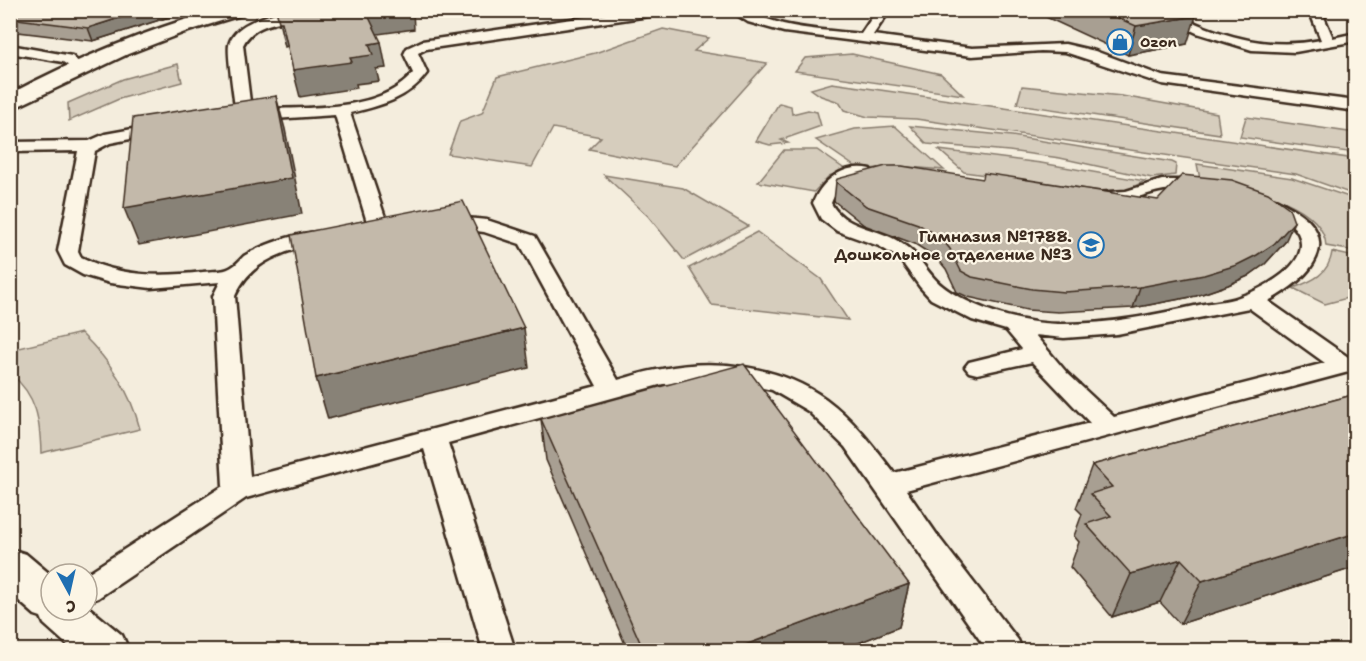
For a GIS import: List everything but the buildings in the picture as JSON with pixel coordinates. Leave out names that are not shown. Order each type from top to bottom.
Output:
[{"type":"street","points":[[10,103],[78,68],[167,32],[238,10]]},
{"type":"street","points":[[10,566],[39,591]]},
{"type":"street","points":[[73,622],[105,651]]},
{"type":"lane","points":[[244,116],[236,45],[238,38],[259,24],[306,10]]},
{"type":"lane","points":[[223,119],[341,110],[384,99],[400,91],[415,80],[420,73],[411,54],[422,45],[662,10]]},
{"type":"lane","points":[[735,10],[770,25],[979,53],[1003,52],[1029,47],[1063,48],[1092,55],[1132,72],[1162,80],[1356,106]]},
{"type":"lane","points":[[865,38],[884,10]]},
{"type":"lane","points":[[1153,10],[1221,38],[1251,46],[1287,49],[1356,37]]},
{"type":"lane","points":[[1315,10],[1328,42]]},
{"type":"lane","points":[[10,49],[67,59],[78,68]]},
{"type":"lane","points":[[237,490],[224,296],[235,274],[256,258],[286,244],[388,225],[341,110]]},
{"type":"lane","points":[[10,147],[91,146],[118,136],[181,126]]},
{"type":"lane","points":[[91,146],[86,153],[68,252],[72,261],[96,273],[113,278],[146,280],[235,274]]},
{"type":"lane","points":[[880,171],[847,177],[827,188],[822,203],[828,215],[844,227],[886,242],[906,254],[927,283],[939,294],[980,315],[1014,326],[1062,331],[1149,323],[1252,300],[1277,287],[1295,273],[1311,250],[1310,235],[1297,220],[1276,206],[1248,195]]},
{"type":"lane","points":[[1087,195],[1120,197],[1162,185],[1188,184],[1218,187]]},
{"type":"lane","points":[[426,222],[487,226],[528,240],[610,390]]},
{"type":"lane","points":[[1252,300],[1350,364]]},
{"type":"lane","points":[[1014,326],[1059,378],[1109,427]]},
{"type":"lane","points":[[977,367],[1038,353]]},
{"type":"lane","points":[[887,485],[1350,364]]},
{"type":"lane","points":[[99,581],[237,490],[663,376],[709,371],[766,380],[798,392],[831,416],[887,485],[1006,651]]},
{"type":"lane","points":[[433,437],[499,651]]},
{"type":"shaded area","points":[[663,29],[709,38],[694,51],[767,63],[675,166],[589,149],[601,137],[553,128],[532,167],[448,154],[460,121],[482,113],[497,77],[595,53]]},
{"type":"shaded area","points":[[852,54],[941,74],[963,95],[795,71],[805,58]]},
{"type":"shaded area","points":[[178,64],[182,82],[119,99],[69,121],[68,103],[123,79]]},
{"type":"shaded area","points":[[832,83],[1355,159],[1355,195],[1296,174],[916,119],[868,117],[844,110],[839,102],[821,96],[811,89]]},
{"type":"shaded area","points":[[1022,86],[1122,96],[1217,113],[1220,134],[1017,104]]},
{"type":"shaded area","points":[[779,103],[791,106],[792,114],[808,110],[817,112],[821,126],[781,140],[788,143],[770,145],[756,141]]},
{"type":"shaded area","points":[[1246,117],[1355,133],[1355,153],[1240,137]]},
{"type":"shaded area","points":[[895,126],[944,170],[898,166],[860,170],[816,140],[855,129]]},
{"type":"shaded area","points":[[910,126],[1012,136],[1172,162],[1176,164],[1175,175],[1152,178],[1060,158],[927,144]]},
{"type":"shaded area","points":[[784,150],[817,150],[846,170],[829,176],[814,192],[758,182]]},
{"type":"shaded area","points":[[939,150],[1041,163],[1145,181],[1127,190],[1109,192],[964,172]]},
{"type":"shaded area","points":[[1197,164],[1292,178],[1355,199],[1355,251],[1326,246],[1321,230],[1310,217],[1294,206],[1255,191],[1200,179]]},
{"type":"shaded area","points":[[604,175],[683,188],[748,226],[684,260],[648,216]]},
{"type":"shaded area","points":[[757,232],[821,279],[848,320],[712,305],[689,268]]},
{"type":"shaded area","points":[[1332,252],[1355,257],[1355,296],[1325,304],[1293,288],[1319,276],[1327,266]]},
{"type":"shaded area","points":[[81,333],[118,377],[131,401],[140,429],[41,453],[40,430],[32,400],[20,382],[11,374],[11,350]]},
{"type":"place","name":"Ozon","points":[[1120,42]]},
{"type":"place","name":"Гимназия №1788. Дошкольное отделение №3","points":[[1091,245]]}]
